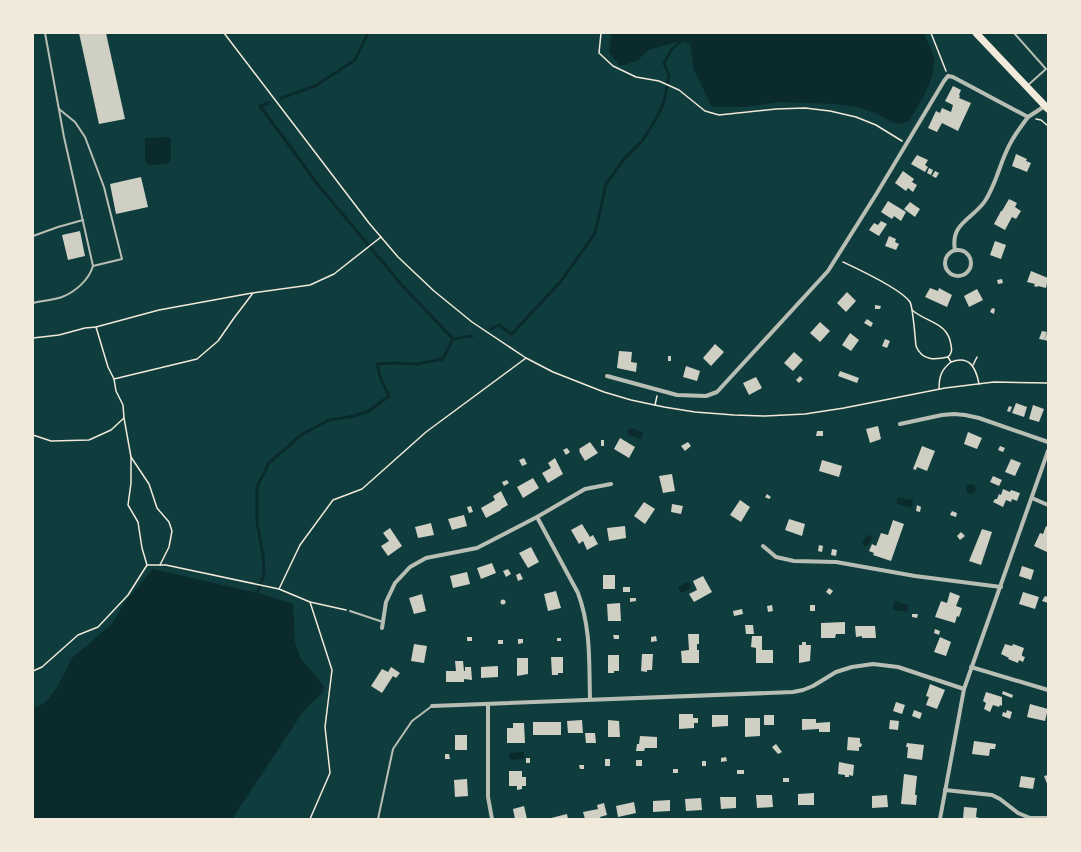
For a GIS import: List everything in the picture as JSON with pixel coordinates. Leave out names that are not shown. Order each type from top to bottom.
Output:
[{"type":"main road","points":[[976,33],[1046,107]]},
{"type":"street","points":[[606,376],[677,395],[697,397],[706,396],[717,392],[826,273],[948,76],[953,77],[1028,117]]},
{"type":"street","points":[[955,250],[955,233],[984,202],[993,187],[1011,142],[1028,117],[1046,107]]},
{"type":"street","points":[[955,250],[963,251],[970,256],[971,265],[968,272],[961,277],[952,276],[946,270],[944,262],[948,254],[955,250]]},
{"type":"street","points":[[900,424],[942,415],[965,415],[980,418],[1048,442]]},
{"type":"street","points":[[940,819],[964,689],[1048,451]]},
{"type":"street","points":[[382,628],[386,602],[395,583],[410,567],[426,558],[477,548],[537,517],[585,489],[612,484]]},
{"type":"street","points":[[1032,498],[1048,505]]},
{"type":"street","points":[[537,517],[578,593],[582,605],[588,630],[590,699]]},
{"type":"street","points":[[763,546],[776,557],[794,561],[836,562],[915,576],[1001,587]]},
{"type":"street","points":[[432,706],[793,692],[813,686],[836,672],[852,667],[873,664],[898,667],[964,689]]},
{"type":"street","points":[[971,667],[1048,690]]},
{"type":"street","points":[[488,705],[488,797],[492,819]]},
{"type":"street","points":[[945,790],[992,795],[1000,799],[1018,813],[1034,818],[1048,818]]},
{"type":"lane","points":[[33,303],[62,297],[80,286],[90,274],[93,266],[58,109],[44,33]]},
{"type":"lane","points":[[1014,33],[1047,68],[1026,87]]},
{"type":"lane","points":[[58,109],[75,122],[85,137],[104,187],[122,259],[93,266]]},
{"type":"lane","points":[[33,236],[58,226],[83,220]]},
{"type":"lane","points":[[350,611],[383,622]]},
{"type":"lane","points":[[378,819],[393,749],[412,721],[432,706]]},
{"type":"path","points":[[224,33],[398,257],[439,295],[472,322],[526,358],[553,372],[604,392],[631,400],[696,412],[734,415],[797,414],[844,408],[939,389],[994,382],[1048,383]]},
{"type":"path","points":[[601,33],[599,53],[613,66],[636,77],[659,81],[679,90],[705,111],[719,116],[776,109],[805,108],[830,111],[856,117],[876,125],[906,144]]},
{"type":"path","points":[[931,33],[948,76]]},
{"type":"path","points":[[1028,117],[1040,120],[1048,126]]},
{"type":"path","points":[[33,338],[59,335],[85,328],[96,327],[159,310],[310,284],[334,274],[381,237]]},
{"type":"path","points":[[836,258],[902,295],[911,303],[917,348],[921,354],[938,360],[948,357],[952,350],[949,335],[946,331],[936,323],[918,316],[912,310]]},
{"type":"path","points":[[114,379],[197,359],[218,341],[253,293]]},
{"type":"path","points":[[33,671],[42,667],[78,635],[98,627],[128,595],[147,565],[142,548],[138,522],[128,505],[131,483],[131,457],[123,405],[116,391],[114,379],[108,367],[96,327]]},
{"type":"path","points":[[948,357],[951,362]]},
{"type":"path","points":[[973,365],[977,357]]},
{"type":"path","points":[[279,589],[300,545],[333,500],[362,489],[426,432],[526,358]]},
{"type":"path","points":[[939,389],[942,370],[951,362],[960,360],[973,365],[977,372],[979,384]]},
{"type":"path","points":[[655,405],[658,390]]},
{"type":"path","points":[[33,435],[51,440],[89,440],[111,430],[124,418]]},
{"type":"path","points":[[131,457],[149,484],[157,508],[169,522],[172,531],[169,547],[159,565]]},
{"type":"path","points":[[147,565],[166,565],[279,589],[310,602],[350,611]]},
{"type":"path","points":[[310,602],[332,670],[325,727],[330,773],[310,819]]},
{"type":"water","points":[[612,33],[924,33],[934,60],[934,68],[926,92],[909,121],[899,124],[857,107],[835,104],[779,102],[746,107],[712,107],[694,70],[690,44],[681,41],[648,50],[637,61],[620,66],[609,52]]},
{"type":"water","points":[[169,137],[171,140],[171,161],[168,164],[149,165],[145,162],[145,138]]},
{"type":"water","points":[[630,428],[643,432],[641,439],[628,435],[627,433]]},
{"type":"water","points":[[969,484],[973,484],[975,485],[975,493],[969,494],[966,491],[966,487]]},
{"type":"water","points":[[898,497],[913,500],[911,508],[896,503]]},
{"type":"water","points":[[868,535],[870,535],[872,539],[868,545],[864,546],[862,542]]},
{"type":"water","points":[[153,569],[266,595],[293,604],[295,642],[301,659],[324,686],[323,692],[305,709],[232,819],[33,819],[33,708],[45,703],[56,689],[72,658],[112,624],[125,602]]},
{"type":"water","points":[[687,582],[691,584],[690,589],[680,592],[678,587]]},
{"type":"water","points":[[894,601],[909,605],[907,612],[893,610]]},
{"type":"water","points":[[524,752],[524,759],[510,760],[508,757],[510,753]]},
{"type":"building","points":[[79,33],[106,33],[125,119],[99,124]]},
{"type":"building","points":[[953,86],[961,90],[959,98],[971,103],[958,131],[942,123],[937,132],[928,128],[936,111],[940,113],[942,108],[951,112],[953,105],[945,101]]},
{"type":"building","points":[[1016,154],[1027,159],[1026,161],[1031,163],[1027,172],[1012,166]]},
{"type":"building","points":[[917,155],[928,160],[925,165],[928,167],[925,172],[911,164]]},
{"type":"building","points":[[929,168],[933,170],[931,175],[927,173]]},
{"type":"building","points":[[903,171],[914,179],[912,182],[917,185],[913,192],[908,188],[906,191],[895,183]]},
{"type":"building","points":[[935,171],[939,173],[936,178],[932,176]]},
{"type":"building","points":[[141,177],[148,207],[116,214],[110,184]]},
{"type":"building","points":[[1009,199],[1017,203],[1015,207],[1021,211],[1016,219],[1012,217],[1005,230],[994,224]]},
{"type":"building","points":[[888,201],[906,212],[901,221],[894,216],[892,219],[881,212]]},
{"type":"building","points":[[910,202],[920,209],[915,217],[904,209]]},
{"type":"building","points":[[881,221],[887,224],[879,236],[869,230],[874,223],[878,225]]},
{"type":"building","points":[[80,231],[85,256],[68,260],[62,235]]},
{"type":"building","points":[[889,236],[896,239],[895,242],[899,244],[896,250],[885,246]]},
{"type":"building","points":[[995,241],[1006,245],[1001,259],[990,255]]},
{"type":"building","points":[[1031,271],[1048,278],[1046,288],[1037,287],[1034,286],[1035,284],[1027,282]]},
{"type":"building","points":[[1002,279],[1003,283],[998,284],[997,280]]},
{"type":"building","points":[[930,288],[938,291],[939,288],[952,295],[947,307],[925,297]]},
{"type":"building","points":[[977,289],[983,300],[969,307],[964,296]]},
{"type":"building","points":[[847,292],[856,301],[846,312],[837,303]]},
{"type":"building","points":[[875,305],[881,306],[880,309],[875,309]]},
{"type":"building","points":[[992,308],[995,309],[994,314],[990,312]]},
{"type":"building","points":[[867,319],[873,323],[871,327],[864,323]]},
{"type":"building","points":[[820,322],[830,331],[820,342],[810,333]]},
{"type":"building","points":[[1042,331],[1047,332],[1044,340],[1039,339]]},
{"type":"building","points":[[1048,331],[1048,341],[1044,340]]},
{"type":"building","points":[[850,333],[859,340],[851,351],[842,345]]},
{"type":"building","points":[[885,339],[890,341],[887,348],[882,346]]},
{"type":"building","points":[[715,344],[724,352],[711,366],[703,358]]},
{"type":"building","points":[[619,351],[632,352],[631,362],[637,363],[636,372],[617,368]]},
{"type":"building","points":[[794,352],[803,360],[793,371],[784,363]]},
{"type":"building","points":[[668,356],[671,356],[671,361],[668,361]]},
{"type":"building","points":[[686,366],[700,371],[697,381],[683,377]]},
{"type":"building","points":[[840,371],[859,378],[857,383],[838,376]]},
{"type":"building","points":[[800,376],[803,379],[799,383],[796,380]]},
{"type":"building","points":[[756,377],[762,388],[749,395],[743,383]]},
{"type":"building","points":[[1016,403],[1027,407],[1024,417],[1012,413]]},
{"type":"building","points":[[1033,405],[1044,409],[1039,422],[1029,419]]},
{"type":"building","points":[[1009,406],[1012,407],[1010,412],[1007,411]]},
{"type":"building","points":[[878,426],[881,439],[870,443],[866,429]]},
{"type":"building","points":[[817,431],[823,431],[823,436],[816,436]]},
{"type":"building","points":[[968,432],[982,438],[977,449],[964,444]]},
{"type":"building","points":[[620,438],[635,447],[629,458],[614,449]]},
{"type":"building","points":[[601,440],[604,440],[604,446],[601,446]]},
{"type":"building","points":[[590,442],[598,453],[585,461],[579,449]]},
{"type":"building","points":[[688,442],[691,446],[685,451],[681,446]]},
{"type":"building","points":[[922,446],[935,451],[927,471],[917,467],[916,470],[913,469]]},
{"type":"building","points":[[1000,446],[1005,448],[1003,452],[998,450]]},
{"type":"building","points":[[567,448],[570,452],[566,455],[563,450]]},
{"type":"building","points":[[524,458],[527,464],[522,466],[519,460]]},
{"type":"building","points":[[555,458],[563,474],[548,483],[542,473],[551,468],[548,463]]},
{"type":"building","points":[[1011,459],[1021,463],[1015,476],[1005,472]]},
{"type":"building","points":[[822,460],[842,466],[839,477],[819,471]]},
{"type":"building","points":[[672,474],[675,491],[663,493],[659,476]]},
{"type":"building","points":[[993,476],[1002,480],[999,486],[990,482]]},
{"type":"building","points":[[533,478],[539,488],[523,498],[517,487]]},
{"type":"building","points":[[507,480],[509,483],[504,486],[502,482]]},
{"type":"building","points":[[1003,489],[1010,492],[1011,490],[1020,493],[1017,501],[1012,499],[1011,502],[1006,500],[1003,507],[993,502],[997,499],[999,494],[1001,495]]},
{"type":"building","points":[[501,491],[508,505],[486,518],[481,508],[495,500],[493,496]]},
{"type":"building","points":[[767,494],[771,497],[769,499],[765,497]]},
{"type":"building","points":[[740,500],[750,507],[741,522],[730,515]]},
{"type":"building","points":[[644,502],[655,509],[645,524],[634,516]]},
{"type":"building","points":[[672,504],[683,506],[681,514],[671,512]]},
{"type":"building","points":[[917,505],[921,507],[920,512],[916,511]]},
{"type":"building","points":[[471,506],[473,512],[469,513],[467,507]]},
{"type":"building","points":[[952,511],[957,513],[956,517],[950,515]]},
{"type":"building","points":[[464,515],[467,526],[452,530],[448,519]]},
{"type":"building","points":[[789,519],[805,524],[802,536],[785,530]]},
{"type":"building","points":[[893,520],[904,524],[891,561],[873,555],[874,553],[869,551],[872,544],[876,546],[881,533],[888,535]]},
{"type":"building","points":[[431,523],[434,535],[418,538],[415,527]]},
{"type":"building","points":[[582,524],[590,537],[593,535],[598,544],[587,550],[583,541],[579,544],[571,530]]},
{"type":"building","points":[[625,526],[626,538],[609,541],[607,528]]},
{"type":"building","points":[[1046,526],[1048,527],[1047,552],[1034,546],[1040,533],[1043,534]]},
{"type":"building","points":[[390,528],[402,546],[388,556],[381,546],[389,541],[383,533]]},
{"type":"building","points":[[982,529],[992,532],[981,565],[969,561]]},
{"type":"building","points":[[961,532],[965,536],[960,540],[957,536]]},
{"type":"building","points":[[819,545],[823,546],[822,552],[818,551]]},
{"type":"building","points":[[531,547],[539,562],[528,568],[519,553]]},
{"type":"building","points":[[832,549],[837,550],[836,556],[831,555]]},
{"type":"building","points":[[492,563],[496,573],[481,579],[477,568]]},
{"type":"building","points":[[1022,566],[1034,570],[1031,580],[1019,576]]},
{"type":"building","points":[[508,569],[511,574],[506,577],[503,571]]},
{"type":"building","points":[[467,572],[470,584],[453,588],[450,576]]},
{"type":"building","points":[[520,573],[523,579],[518,581],[516,575]]},
{"type":"building","points":[[603,575],[615,575],[615,589],[603,589]]},
{"type":"building","points":[[703,576],[712,592],[694,602],[689,594],[697,590],[693,581]]},
{"type":"building","points":[[623,587],[630,587],[630,592],[623,592]]},
{"type":"building","points":[[829,588],[833,591],[830,595],[826,592]]},
{"type":"building","points":[[556,591],[561,608],[548,611],[544,594]]},
{"type":"building","points":[[950,592],[960,596],[956,606],[962,608],[955,623],[935,617],[941,601],[947,603]]},
{"type":"building","points":[[1023,592],[1039,597],[1035,609],[1019,604]]},
{"type":"building","points":[[422,594],[426,611],[414,614],[409,598]]},
{"type":"building","points":[[1045,596],[1048,597],[1048,603],[1042,601]]},
{"type":"building","points":[[630,598],[636,598],[636,601],[630,602]]},
{"type":"building","points":[[503,599],[506,602],[503,605],[500,602]]},
{"type":"building","points":[[620,603],[621,621],[608,621],[607,604]]},
{"type":"building","points":[[772,605],[773,611],[768,612],[767,606]]},
{"type":"building","points":[[810,605],[815,605],[815,611],[810,611]]},
{"type":"building","points":[[742,609],[743,614],[734,616],[733,611]]},
{"type":"building","points":[[912,614],[918,614],[917,618],[912,617]]},
{"type":"building","points":[[845,622],[845,634],[836,634],[835,638],[821,638],[821,623]]},
{"type":"building","points":[[745,625],[753,625],[754,634],[746,634]]},
{"type":"building","points":[[855,626],[875,626],[876,638],[862,638],[862,636],[856,637]]},
{"type":"building","points":[[935,629],[940,631],[939,635],[934,633]]},
{"type":"building","points":[[688,634],[699,634],[699,644],[697,644],[697,650],[699,650],[699,663],[682,663],[681,651],[689,650]]},
{"type":"building","points":[[613,635],[619,635],[619,639],[614,639]]},
{"type":"building","points":[[656,636],[657,641],[651,642],[651,637]]},
{"type":"building","points":[[752,636],[762,636],[762,650],[773,650],[773,663],[756,663],[756,648],[751,647]]},
{"type":"building","points":[[467,637],[472,637],[472,641],[467,641]]},
{"type":"building","points":[[940,637],[951,642],[946,656],[934,652]]},
{"type":"building","points":[[557,638],[561,638],[561,641],[557,641]]},
{"type":"building","points":[[518,639],[523,639],[523,643],[518,644]]},
{"type":"building","points":[[498,640],[503,640],[503,644],[498,644]]},
{"type":"building","points":[[802,642],[806,642],[806,645],[811,645],[810,661],[799,663],[799,645],[802,645]]},
{"type":"building","points":[[414,644],[427,646],[424,663],[411,661]]},
{"type":"building","points":[[1005,644],[1012,646],[1013,644],[1024,648],[1022,656],[1025,657],[1023,662],[1019,660],[1018,663],[1001,654]]},
{"type":"building","points":[[642,654],[653,654],[652,670],[647,670],[647,672],[641,671]]},
{"type":"building","points":[[608,655],[619,655],[619,671],[608,673]]},
{"type":"building","points":[[551,657],[563,657],[563,673],[552,675]]},
{"type":"building","points":[[517,658],[528,658],[528,674],[517,676]]},
{"type":"building","points":[[455,661],[463,661],[464,671],[465,667],[471,667],[472,680],[464,679],[464,682],[446,682],[446,671],[456,671]]},
{"type":"building","points":[[498,666],[498,677],[481,678],[481,667]]},
{"type":"building","points":[[391,667],[400,673],[396,678],[393,676],[382,693],[371,686],[382,669],[388,672]]},
{"type":"building","points":[[930,684],[945,690],[937,709],[926,705],[929,697],[926,696]]},
{"type":"building","points":[[1003,691],[1013,695],[1012,698],[1002,694]]},
{"type":"building","points":[[986,692],[1002,697],[1002,706],[1000,705],[999,707],[993,705],[990,712],[984,709],[986,703],[983,701]]},
{"type":"building","points":[[896,702],[905,705],[902,714],[893,711]]},
{"type":"building","points":[[1030,704],[1048,709],[1045,721],[1027,717]]},
{"type":"building","points":[[914,710],[922,713],[920,719],[912,716]]},
{"type":"building","points":[[1007,710],[1012,712],[1010,719],[1002,716],[1003,712],[1006,713]]},
{"type":"building","points":[[679,714],[693,714],[693,718],[698,718],[698,723],[694,723],[694,728],[679,729]]},
{"type":"building","points":[[712,715],[728,715],[728,726],[712,727]]},
{"type":"building","points":[[764,715],[774,715],[774,725],[764,725]]},
{"type":"building","points":[[745,718],[760,718],[760,736],[745,737]]},
{"type":"building","points":[[802,719],[816,719],[816,723],[830,722],[830,732],[819,732],[819,729],[802,730]]},
{"type":"building","points":[[582,720],[583,733],[568,733],[567,721]]},
{"type":"building","points":[[608,720],[619,721],[620,737],[608,737]]},
{"type":"building","points":[[890,720],[899,721],[898,730],[889,729]]},
{"type":"building","points":[[533,722],[561,722],[561,735],[533,735]]},
{"type":"building","points":[[513,723],[524,723],[525,743],[507,743],[507,728],[513,728]]},
{"type":"building","points":[[585,733],[595,733],[596,743],[586,743]]},
{"type":"building","points":[[455,735],[467,735],[467,750],[455,750]]},
{"type":"building","points":[[640,736],[657,737],[657,748],[645,748],[644,751],[636,751]]},
{"type":"building","points":[[848,737],[860,738],[860,743],[862,744],[861,747],[859,747],[859,751],[847,750]]},
{"type":"building","points":[[974,741],[996,744],[995,749],[990,749],[989,756],[972,754]]},
{"type":"building","points":[[907,743],[924,745],[922,760],[907,758]]},
{"type":"building","points":[[776,744],[782,752],[778,754],[772,747]]},
{"type":"building","points":[[445,754],[449,754],[450,759],[445,759]]},
{"type":"building","points":[[726,757],[727,761],[721,762],[721,758]]},
{"type":"building","points":[[526,758],[530,758],[530,763],[526,763]]},
{"type":"building","points":[[605,759],[610,759],[610,766],[605,766]]},
{"type":"building","points":[[636,760],[642,760],[642,766],[636,766]]},
{"type":"building","points":[[702,761],[706,761],[706,766],[702,766]]},
{"type":"building","points":[[839,762],[854,765],[853,776],[849,775],[849,777],[845,777],[845,775],[838,774]]},
{"type":"building","points":[[579,765],[584,765],[584,769],[580,769]]},
{"type":"building","points":[[673,769],[678,769],[678,773],[673,773]]},
{"type":"building","points":[[737,770],[744,770],[744,774],[737,774]]},
{"type":"building","points":[[509,771],[522,771],[522,777],[526,777],[526,786],[522,786],[522,789],[517,790],[517,786],[509,786]]},
{"type":"building","points":[[904,774],[917,776],[915,795],[917,795],[916,805],[901,804]]},
{"type":"building","points":[[1048,775],[1048,786],[1044,776]]},
{"type":"building","points":[[1021,776],[1035,778],[1033,789],[1019,787]]},
{"type":"building","points":[[783,778],[789,778],[789,782],[783,782]]},
{"type":"building","points":[[467,779],[468,796],[455,797],[454,780]]},
{"type":"building","points":[[814,793],[814,805],[798,805],[798,794]]},
{"type":"building","points":[[756,795],[772,795],[773,807],[757,808]]},
{"type":"building","points":[[887,795],[888,807],[872,808],[872,796]]},
{"type":"building","points":[[720,797],[736,797],[736,808],[721,809]]},
{"type":"building","points":[[701,798],[702,810],[686,811],[685,799]]},
{"type":"building","points":[[670,800],[670,811],[653,812],[653,801]]},
{"type":"building","points":[[634,802],[636,813],[618,817],[616,806]]},
{"type":"building","points":[[604,803],[607,815],[600,817],[601,819],[585,819],[583,812],[598,809],[597,805]]},
{"type":"building","points":[[524,806],[527,819],[515,819],[513,809]]},
{"type":"building","points":[[964,807],[977,808],[976,817],[979,819],[963,819]]},
{"type":"building","points":[[567,814],[568,819],[551,819],[551,818]]},
{"type":"waterway","points":[[281,98],[315,86],[355,60],[368,33]]},
{"type":"waterway","points":[[491,329],[499,325],[512,334],[562,280],[595,233],[606,184],[624,159],[643,140],[656,119],[664,102],[669,76],[664,63],[672,49],[681,41]]},
{"type":"waterway","points":[[269,103],[260,106],[319,186],[401,284],[453,339]]},
{"type":"waterway","points":[[257,593],[264,575],[263,555],[257,522],[257,487],[269,463],[301,435],[329,420],[354,416],[369,411],[389,396],[380,377],[377,364],[416,364],[443,359],[453,339],[472,336]]}]
